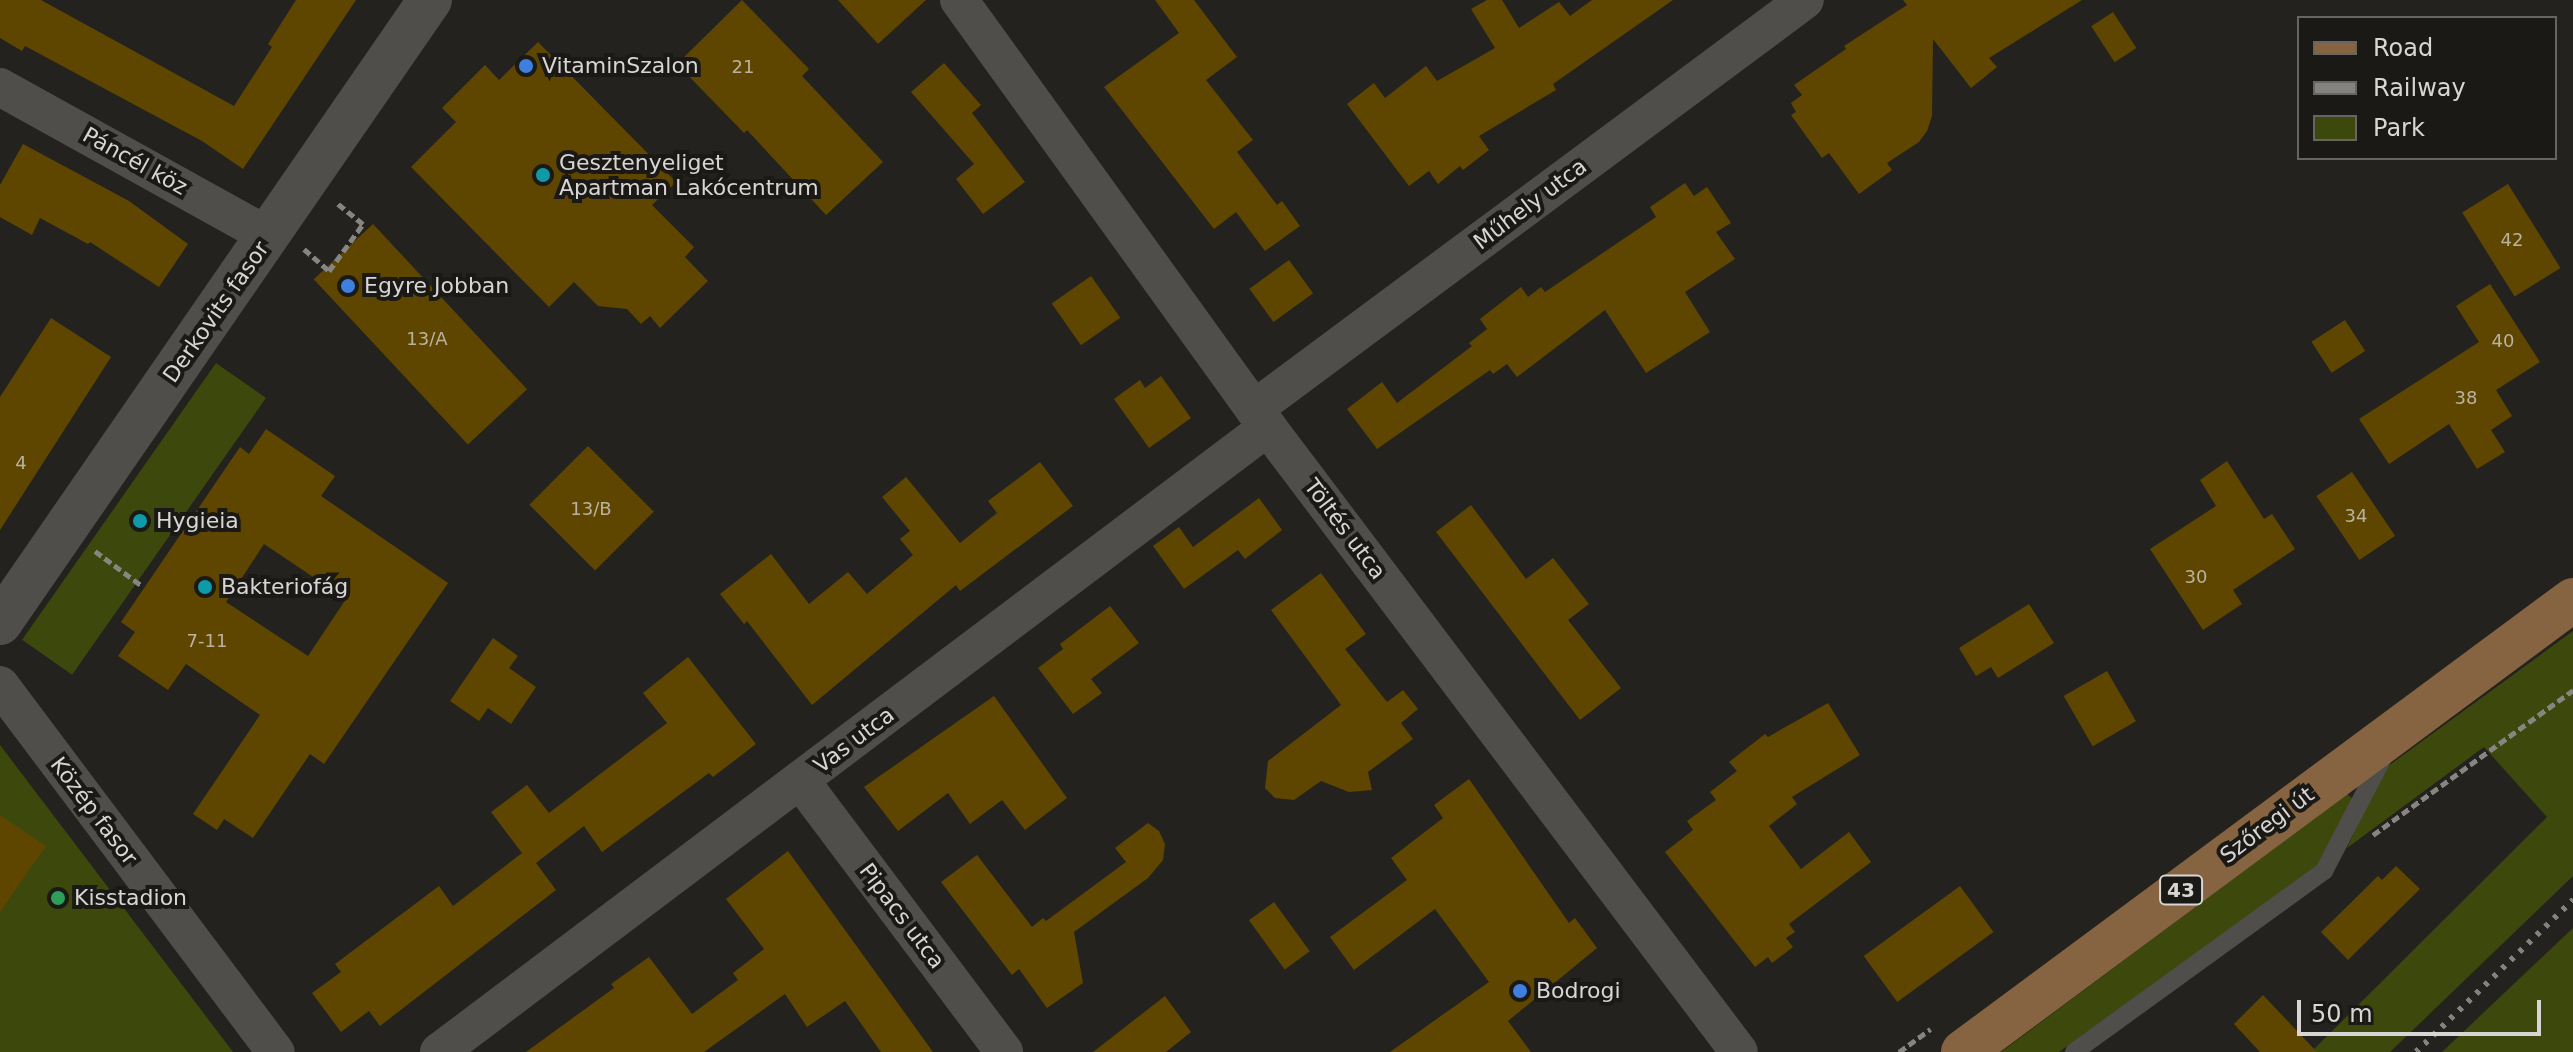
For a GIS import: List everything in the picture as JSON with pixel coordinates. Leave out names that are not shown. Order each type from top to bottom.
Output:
[{"type":"main road","name":"Szőregi út","points":[[1963,1052],[2573,600]]},
{"type":"street","name":"Derkovits fasor","points":[[0,623],[430,0]]},
{"type":"street","name":"Töltés utca","points":[[959,0],[1261,418],[1739,1052]]},
{"type":"street","name":"Műhely utca","points":[[1261,418],[1805,0]]},
{"type":"street","name":"Páncél köz","points":[[0,87],[272,231]]},
{"type":"street","name":"Vas utca","points":[[439,1052],[800,780],[1261,418]]},
{"type":"street","name":"Közép fasor","points":[[0,685],[276,1052]]},
{"type":"street","name":"Pipacs utca","points":[[800,780],[1004,1052]]},
{"type":"lane","points":[[2074,1052],[2324,871],[2399,727]]},
{"type":"path","points":[[272,231],[329,271],[363,224],[308,178]]},
{"type":"path","points":[[66,529],[141,585]]},
{"type":"path","points":[[2324,871],[2573,690]]},
{"type":"green space","points":[[216,363],[266,398],[72,675],[22,640]]},
{"type":"green space","points":[[2573,631],[2573,876],[2390,1052],[2311,1052],[2547,817],[2484,747],[2347,848],[2384,769]]},
{"type":"green space","name":"Kisstadion","points":[[0,745],[233,1052],[0,1052]]},
{"type":"green space","points":[[2347,794],[2353,799],[2317,865],[2279,894],[2059,1052],[2001,1052]]},
{"type":"green space","points":[[2573,928],[2573,1052],[2442,1052]]},
{"type":"building","points":[[0,0],[41,0],[234,106],[272,47],[268,44],[296,0],[356,0],[243,169],[202,141],[25,46],[22,51],[0,38]]},
{"type":"building","points":[[742,0],[809,69],[802,76],[883,162],[826,215],[747,130],[744,133],[677,64]]},
{"type":"building","points":[[838,0],[926,0],[878,44]]},
{"type":"building","points":[[1155,0],[1194,0],[1237,57],[1206,80],[1253,140],[1237,152],[1277,205],[1282,201],[1300,226],[1265,251],[1236,212],[1214,229],[1104,87],[1179,33]]},
{"type":"building","points":[[1487,0],[1502,0],[1519,28],[1559,2],[1570,16],[1592,0],[1673,0],[1553,84],[1556,90],[1479,136],[1489,150],[1463,170],[1460,166],[1438,184],[1429,171],[1409,186],[1347,104],[1374,83],[1385,98],[1426,66],[1437,81],[1495,48],[1471,9]]},
{"type":"building","points":[[1903,0],[2082,0],[1989,58],[1997,67],[1971,88],[1933,39],[1932,116],[1927,131],[1919,142],[1887,163],[1892,170],[1859,194],[1829,153],[1822,158],[1791,115],[1796,112],[1791,103],[1802,95],[1794,85],[1846,49],[1844,46],[1907,5]]},
{"type":"building","points":[[2113,12],[2136,48],[2115,62],[2091,26]]},
{"type":"building","name":"Gesztenyeliget Apartman Lakócentrum","points":[[538,42],[676,182],[652,205],[694,247],[685,257],[708,281],[660,328],[650,316],[641,324],[627,309],[598,306],[574,282],[549,307],[411,167],[456,122],[442,108],[485,65],[499,80]]},
{"type":"building","points":[[944,63],[981,105],[972,113],[1025,182],[983,214],[956,179],[974,164],[911,92]]},
{"type":"building","points":[[23,144],[129,201],[188,244],[159,287],[90,242],[88,244],[40,218],[32,235],[0,217],[0,185]]},
{"type":"building","points":[[1685,183],[1694,196],[1707,187],[1731,223],[1716,232],[1735,259],[1685,292],[1710,332],[1646,373],[1605,310],[1517,377],[1507,364],[1493,374],[1490,370],[1377,449],[1347,409],[1382,382],[1397,403],[1472,346],[1469,343],[1487,329],[1480,319],[1521,287],[1528,297],[1541,287],[1545,292],[1656,217],[1650,207]]},
{"type":"building","points":[[2508,184],[2560,268],[2515,297],[2462,213]]},
{"type":"building","points":[[373,224],[527,389],[468,445],[314,279]]},
{"type":"building","points":[[1289,260],[1313,293],[1273,322],[1249,289]]},
{"type":"building","points":[[1091,276],[1120,318],[1081,345],[1052,304]]},
{"type":"building","points":[[2490,284],[2540,362],[2496,390],[2512,416],[2491,430],[2505,452],[2477,469],[2449,424],[2389,464],[2359,419],[2479,342],[2456,306]]},
{"type":"building","points":[[51,318],[111,357],[0,530],[0,397]]},
{"type":"building","points":[[2345,320],[2365,351],[2332,373],[2311,342]]},
{"type":"building","points":[[1161,376],[1191,418],[1149,448],[1114,399],[1140,380],[1145,388]]},
{"type":"building","points":[[266,429],[335,476],[321,496],[448,583],[324,764],[310,754],[253,838],[224,819],[217,830],[193,814],[260,715],[186,664],[168,690],[118,656],[135,632],[121,622],[240,447],[249,454]],"holes":[[[264,544],[346,599],[308,656],[226,602]]]},
{"type":"building","points":[[588,446],[654,512],[595,570],[529,505]]},
{"type":"building","points":[[2227,461],[2264,519],[2272,514],[2295,549],[2233,590],[2242,604],[2203,630],[2150,549],[2216,506],[2200,480]]},
{"type":"building","points":[[1040,462],[1073,506],[960,591],[956,585],[812,705],[747,621],[744,624],[720,594],[771,554],[809,604],[848,572],[867,594],[913,555],[900,539],[910,531],[882,497],[906,477],[960,543],[997,513],[988,501]]},
{"type":"building","points":[[2352,472],[2395,536],[2359,560],[2316,496]]},
{"type":"building","points":[[1259,498],[1282,530],[1245,559],[1238,550],[1184,589],[1153,546],[1179,527],[1193,547]]},
{"type":"building","points":[[1471,505],[1526,579],[1553,558],[1589,604],[1568,620],[1621,688],[1580,720],[1436,532]]},
{"type":"building","points":[[1321,573],[1366,634],[1345,649],[1387,702],[1403,690],[1418,709],[1401,723],[1413,739],[1368,772],[1372,790],[1349,792],[1321,781],[1294,800],[1275,798],[1265,788],[1268,761],[1341,705],[1271,610]]},
{"type":"building","points":[[2029,604],[2054,643],[1998,678],[1991,667],[1976,676],[1959,648]]},
{"type":"building","points":[[1110,606],[1139,643],[1091,679],[1102,693],[1073,714],[1038,668],[1063,649],[1060,644]]},
{"type":"building","points":[[493,638],[518,656],[509,668],[536,687],[511,724],[488,708],[479,721],[450,701]]},
{"type":"building","points":[[688,657],[756,744],[713,777],[709,773],[602,852],[584,826],[536,863],[556,890],[380,1026],[369,1011],[341,1032],[312,993],[341,972],[335,964],[439,886],[453,906],[522,853],[491,812],[527,785],[549,813],[667,723],[643,693]]},
{"type":"building","points":[[2107,671],[2136,721],[2093,746],[2064,696]]},
{"type":"building","points":[[994,696],[1067,798],[1025,830],[1002,800],[970,824],[948,793],[898,831],[864,787]]},
{"type":"building","points":[[1828,703],[1860,755],[1792,797],[1797,804],[1769,826],[1801,869],[1849,832],[1871,862],[1789,924],[1795,932],[1786,938],[1793,947],[1772,963],[1768,957],[1755,967],[1665,852],[1693,830],[1687,821],[1716,800],[1710,792],[1737,771],[1729,762],[1765,734],[1768,737]]},
{"type":"building","points":[[1469,779],[1569,923],[1575,918],[1597,948],[1508,1021],[1531,1052],[1390,1052],[1489,982],[1435,909],[1354,970],[1330,937],[1407,880],[1391,858],[1443,818],[1434,805]]},
{"type":"building","points":[[0,815],[46,846],[0,912]]},
{"type":"building","points":[[1148,823],[1159,831],[1165,844],[1163,860],[1148,878],[1074,932],[1083,983],[1047,1008],[1019,969],[1012,975],[941,882],[977,855],[1032,927],[1043,918],[1046,921],[1126,862],[1115,848]]},
{"type":"building","points":[[788,851],[933,1052],[881,1052],[845,1001],[807,1027],[785,994],[704,1052],[526,1052],[614,988],[611,984],[649,957],[692,1014],[738,980],[733,973],[764,949],[726,899]]},
{"type":"building","points":[[2396,866],[2420,889],[2348,960],[2321,932],[2378,876],[2382,880]]},
{"type":"building","points":[[1960,886],[1994,932],[1897,1002],[1864,956]]},
{"type":"building","points":[[1274,902],[1310,951],[1285,970],[1249,920]]},
{"type":"building","points":[[2263,995],[2317,1052],[2260,1052],[2234,1024]]},
{"type":"building","points":[[1165,996],[1191,1032],[1166,1052],[1093,1052]]},
{"type":"railway","points":[[2416,1052],[2573,900]]},
{"type":"place","name":"VitaminSzalon","points":[[526,66]]},
{"type":"place","name":"Gesztenyeliget Apartman Lakócentrum","points":[[543,175]]},
{"type":"place","name":"Egyre Jobban","points":[[348,286]]},
{"type":"place","name":"Hygieia","points":[[140,521]]},
{"type":"place","name":"Bakteriofág","points":[[205,587]]},
{"type":"place","name":"Kisstadion","points":[[58,898]]},
{"type":"place","name":"Bodrogi","points":[[1520,991]]}]
